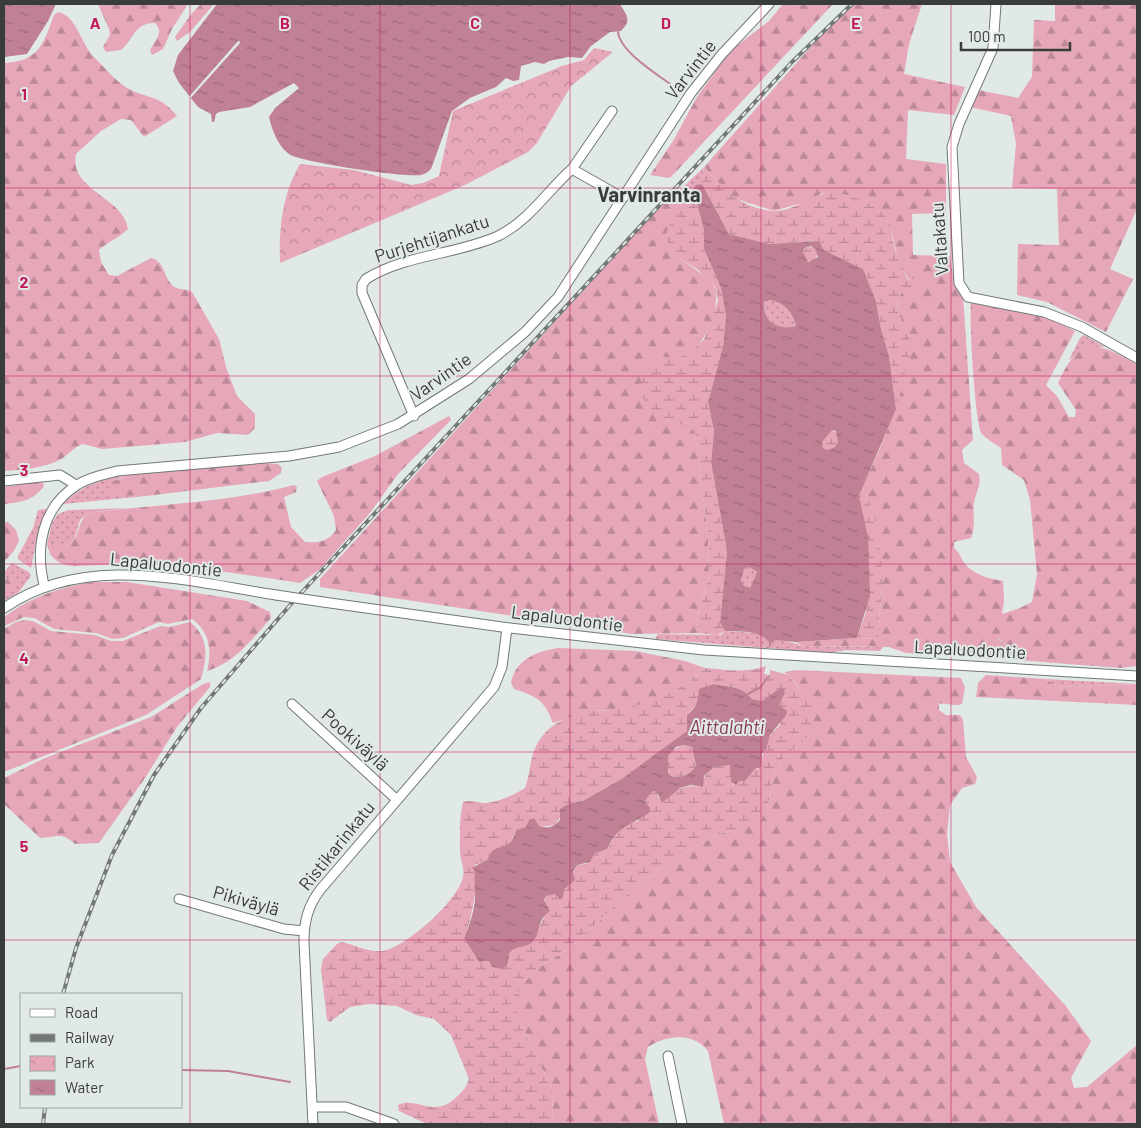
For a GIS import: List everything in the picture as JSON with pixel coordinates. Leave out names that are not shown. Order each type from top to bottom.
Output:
[{"type":"street","name":"Varvintie","points":[[44,585],[40,562],[40,544],[46,523],[59,501],[76,485],[90,478],[117,471],[289,456],[339,447],[384,432],[414,416],[486,366],[539,318],[567,284],[701,81],[768,4]]},
{"type":"street","name":"Valtakatu","points":[[996,4],[993,48],[959,124],[952,147],[959,283],[968,297],[1044,312],[1082,327],[1137,358]]},
{"type":"street","name":"Purjehtijankatu","points":[[414,416],[362,293],[364,282],[399,265],[500,235],[524,218],[572,169],[612,111]]},
{"type":"street","points":[[572,169],[623,198]]},
{"type":"street","points":[[4,481],[60,475],[76,485]]},
{"type":"street","name":"Lapaluodontie","points":[[4,608],[44,585],[92,575],[131,575],[164,578],[507,628],[757,654],[1137,676]]},
{"type":"street","name":"Ristikarinkatu","points":[[313,1124],[304,931],[309,907],[320,890],[396,799],[494,687],[502,667],[507,628]]},
{"type":"street","name":"Pookiväylä","points":[[292,704],[396,799]]},
{"type":"street","name":"Pikiväylä","points":[[179,898],[284,929],[304,931]]},
{"type":"street","points":[[668,1056],[682,1124]]},
{"type":"street","points":[[312,1107],[346,1108],[394,1124]]},
{"type":"green space","points":[[98,4],[188,4],[172,29],[163,49],[152,55],[150,50],[159,34],[155,23],[148,23],[139,28],[121,50],[106,52],[103,47],[110,35],[109,29]]},
{"type":"green space","points":[[201,4],[214,4],[190,32],[177,41],[175,37]]},
{"type":"green space","points":[[783,4],[833,4],[670,178],[650,175],[673,141],[697,97],[731,50],[769,21]]},
{"type":"green space","points":[[855,4],[922,4],[909,44],[904,74],[965,87],[954,115],[908,110],[906,159],[946,164],[946,213],[912,214],[913,255],[950,256],[954,282],[963,297],[973,440],[962,450],[964,463],[979,474],[980,481],[974,503],[974,527],[971,538],[954,542],[954,548],[965,564],[973,571],[988,578],[1003,581],[1004,601],[1002,614],[1032,602],[1037,574],[1030,500],[1024,480],[1002,465],[1001,448],[982,434],[979,426],[973,371],[971,303],[1043,316],[1075,331],[1046,385],[1057,396],[1069,417],[1075,417],[1076,410],[1058,383],[1074,356],[1090,347],[1100,347],[1137,364],[1137,666],[1120,668],[1030,661],[1020,657],[997,637],[993,657],[906,653],[889,647],[804,646],[795,642],[857,638],[878,639],[882,585],[880,548],[875,521],[862,488],[878,454],[891,419],[906,366],[909,340],[899,314],[898,300],[901,293],[916,289],[917,278],[909,280],[899,264],[889,221],[823,193],[805,202],[774,211],[731,197],[704,167],[832,23]]},
{"type":"green space","points":[[1055,4],[1137,4],[1137,209],[1110,269],[1133,279],[1106,332],[1047,302],[1017,295],[1018,244],[1059,245],[1057,189],[1012,188],[1016,144],[1011,116],[970,107],[978,90],[1018,98],[1032,77],[1034,20],[1055,21]]},
{"type":"green space","points":[[58,12],[65,14],[70,19],[91,54],[117,80],[131,90],[166,104],[177,116],[144,137],[131,120],[121,119],[101,131],[76,154],[76,167],[88,186],[117,209],[124,218],[128,229],[99,250],[101,262],[109,275],[117,276],[151,258],[159,262],[173,286],[192,292],[219,339],[226,367],[237,396],[255,414],[255,428],[248,435],[217,433],[185,442],[102,449],[83,444],[53,463],[32,468],[4,471],[4,63],[16,62],[32,55],[43,43],[54,15]]},
{"type":"green space","points":[[594,48],[613,52],[571,86],[537,143],[528,152],[465,185],[280,263],[281,224],[285,200],[300,164],[354,170],[411,185],[423,183],[439,176],[453,111],[562,66],[584,60]]},
{"type":"green space","points":[[704,167],[702,184],[676,194]]},
{"type":"green space","points":[[704,167],[734,196],[750,206],[760,209],[772,211],[785,210],[823,194],[839,193],[867,203],[883,213],[888,219],[892,239],[905,275],[908,280],[917,278],[920,284],[916,290],[901,293],[898,299],[898,311],[908,334],[910,346],[896,409],[889,356],[881,329],[876,301],[863,269],[824,250],[819,241],[769,244],[729,234],[702,184]]},
{"type":"green space","points":[[693,189],[686,197],[677,257],[713,284],[716,296],[714,314],[701,342],[689,354],[675,358],[659,357],[667,420],[691,427],[695,434],[708,534],[709,576],[698,615],[697,633],[632,634],[320,587],[320,579],[665,201],[676,194]]},
{"type":"green space","points":[[693,189],[704,230],[704,249],[721,288],[726,316],[723,346],[708,402],[714,431],[711,462],[727,551],[720,623],[725,631],[717,635],[697,633],[698,615],[709,576],[708,534],[695,434],[690,427],[658,415],[650,409],[642,393],[641,382],[643,368],[659,357],[677,358],[689,354],[704,339],[718,301],[715,286],[697,269],[677,257],[665,237],[676,212]]},
{"type":"green space","points":[[807,247],[813,247],[817,254],[813,261],[807,261],[803,257],[803,251]]},
{"type":"green space","points":[[771,300],[787,309],[796,326],[778,326],[769,320],[766,315],[764,302]]},
{"type":"green space","points":[[1084,335],[1105,347],[1087,347],[1069,360],[1080,338]]},
{"type":"green space","points":[[449,416],[451,420],[398,474],[370,513],[319,570],[300,583],[174,566],[123,564],[72,566],[60,563],[50,554],[51,545],[67,545],[74,540],[81,522],[88,513],[243,496],[294,485],[297,487],[296,492],[284,497],[291,527],[305,542],[323,541],[336,530],[334,516],[317,481],[322,477],[375,456]]},
{"type":"green space","points":[[832,430],[841,435],[832,460],[817,446],[821,438]]},
{"type":"green space","points":[[265,463],[278,464],[282,468],[281,473],[269,481],[146,496],[111,495],[108,488],[110,483],[128,475]]},
{"type":"green space","points":[[128,475],[117,479],[111,494],[146,496],[63,504],[70,497],[93,484]]},
{"type":"green space","points":[[42,481],[44,486],[36,495],[21,501],[4,504],[4,487]]},
{"type":"green space","points":[[862,488],[872,508],[880,548],[882,585],[878,639],[857,638],[866,612],[859,496]]},
{"type":"green space","points":[[127,508],[88,513],[80,520],[74,540],[68,545],[51,545],[50,554],[47,544],[52,523],[58,514],[69,510]]},
{"type":"green space","points":[[47,509],[36,542],[31,568],[18,559],[18,556],[33,528],[38,510]]},
{"type":"green space","points":[[4,522],[8,522],[16,530],[19,540],[14,551],[4,562]]},
{"type":"green space","points":[[12,563],[29,572],[31,576],[18,593],[4,601],[6,578],[4,581],[4,572]]},
{"type":"green space","points":[[749,567],[757,572],[750,588],[743,586],[741,582],[744,569]]},
{"type":"green space","points":[[13,576],[17,578],[17,585],[4,596],[4,581]]},
{"type":"green space","points":[[91,582],[127,582],[247,601],[270,612],[271,618],[250,642],[226,663],[207,671],[208,642],[203,630],[192,619],[168,624],[159,622],[123,638],[112,639],[96,633],[54,629],[34,618],[24,617],[4,626],[4,617],[24,604],[56,590]]},
{"type":"green space","points":[[24,620],[33,621],[51,631],[95,635],[111,641],[123,641],[160,626],[169,627],[190,622],[204,641],[205,663],[201,679],[146,715],[4,772],[4,629]]},
{"type":"green space","points":[[725,631],[756,633],[804,646],[883,647],[880,651],[846,650],[829,653],[655,639],[658,634],[721,635]]},
{"type":"green space","points":[[996,637],[1020,657],[1030,661],[993,657]]},
{"type":"green space","points":[[559,648],[635,651],[685,661],[705,668],[675,690],[639,706],[614,711],[590,712],[553,723],[539,700],[514,689],[511,683],[523,662],[535,654]]},
{"type":"green space","points":[[766,666],[764,674],[770,675],[770,670],[789,675],[812,703],[814,713],[813,732],[783,759],[775,773],[767,808],[761,821],[743,829],[721,833],[686,852],[632,890],[570,948],[541,966],[526,980],[517,995],[517,1016],[552,1089],[553,1124],[427,1124],[399,1111],[398,1105],[404,1103],[431,1107],[446,1105],[465,1088],[469,1079],[451,1035],[434,1019],[416,1015],[397,1006],[370,1004],[350,1007],[330,1022],[327,1020],[321,969],[323,959],[337,944],[342,942],[373,951],[393,948],[430,922],[442,910],[459,887],[463,877],[460,832],[463,802],[492,802],[525,788],[536,747],[550,728],[563,720],[578,715],[594,711],[617,710],[652,700],[675,690],[705,668],[751,670]],"holes":[[[714,684],[740,689],[752,699],[762,701],[780,688],[785,693],[779,705],[783,709],[780,725],[770,735],[758,769],[755,769],[745,781],[739,781],[733,785],[730,764],[720,765],[707,773],[700,787],[684,788],[659,799],[657,792],[653,791],[645,801],[648,806],[638,821],[620,831],[607,849],[594,854],[586,864],[577,865],[566,889],[546,896],[545,913],[535,940],[517,946],[510,951],[508,963],[479,962],[464,938],[474,902],[475,865],[500,852],[510,842],[516,830],[555,825],[570,803],[583,801],[623,778],[688,731],[687,715]]]},
{"type":"green space","points":[[798,670],[961,678],[965,688],[962,704],[939,704],[939,710],[946,715],[960,715],[963,720],[966,757],[977,777],[975,784],[962,788],[950,805],[947,834],[950,862],[976,907],[1065,1005],[1091,1041],[1071,1078],[1074,1088],[1087,1087],[1137,1045],[1137,1124],[724,1124],[708,1051],[695,1041],[680,1037],[663,1040],[648,1047],[645,1059],[659,1124],[553,1124],[552,1089],[517,1016],[517,995],[526,980],[541,966],[570,948],[632,890],[686,852],[721,833],[743,829],[767,808],[775,773],[783,759],[813,732],[812,703],[788,674],[784,672]]},
{"type":"green space","points":[[986,675],[1045,679],[1057,686],[1073,687],[1137,684],[1137,705],[976,697],[978,683]]},
{"type":"green space","points":[[1045,679],[1137,684],[1073,687],[1057,686]]},
{"type":"green space","points":[[210,682],[210,687],[177,727],[145,778],[99,843],[75,844],[62,836],[40,838],[4,804],[4,778],[45,758],[151,717],[203,684]]},
{"type":"green space","points":[[684,745],[692,747],[696,765],[686,775],[679,777],[671,776],[667,767],[670,751]]},
{"type":"water","points":[[4,4],[56,4],[48,21],[27,54],[4,57]]},
{"type":"water","points":[[217,4],[620,4],[627,21],[621,31],[610,32],[591,46],[582,58],[568,57],[544,64],[535,62],[521,66],[519,80],[513,81],[506,78],[496,87],[470,98],[452,111],[431,169],[422,175],[411,175],[331,165],[297,157],[285,151],[276,137],[269,117],[275,108],[299,88],[294,83],[250,107],[219,112],[216,114],[214,122],[212,122],[211,114],[198,107],[179,83],[173,71],[178,55]]},
{"type":"water","points":[[702,184],[729,234],[769,244],[819,241],[824,250],[863,269],[876,301],[881,329],[889,356],[896,409],[859,496],[868,537],[870,596],[857,638],[795,642],[776,640],[770,643],[755,633],[725,631],[720,623],[727,551],[711,462],[714,431],[708,402],[723,346],[726,316],[721,288],[704,249],[704,230],[693,189],[696,185]],"holes":[[[811,246],[815,249],[818,257],[808,262],[803,252],[805,248]],[[771,300],[784,306],[790,313],[796,326],[783,327],[773,323],[766,315],[764,302]],[[832,430],[836,431],[838,443],[834,448],[827,450],[823,448],[822,442]],[[749,567],[757,572],[750,588],[744,586],[741,581],[744,569]]]},
{"type":"water","name":"Aittalahti","points":[[714,684],[730,687],[740,689],[752,699],[762,701],[780,688],[784,689],[785,693],[779,705],[787,711],[787,714],[770,735],[766,749],[762,754],[761,767],[755,769],[745,781],[739,781],[736,785],[731,782],[730,765],[714,767],[704,776],[703,787],[691,785],[680,788],[662,803],[657,792],[653,791],[645,801],[650,808],[650,812],[621,830],[611,841],[607,849],[594,854],[590,862],[577,865],[573,872],[575,880],[564,890],[563,897],[560,899],[556,894],[546,896],[544,900],[550,911],[541,921],[533,942],[510,951],[508,963],[503,969],[492,967],[489,961],[479,962],[464,938],[474,909],[475,871],[472,868],[488,859],[494,850],[510,842],[516,830],[526,827],[529,820],[534,818],[539,826],[542,827],[553,826],[560,820],[560,809],[570,803],[583,801],[623,778],[687,731],[687,715],[696,704],[699,689]],"holes":[[[684,745],[692,747],[696,765],[694,768],[682,776],[671,776],[668,772],[668,756],[676,747]]]},
{"type":"pier","points":[[239,40],[240,43],[188,101],[187,99]]},
{"type":"waterway","points":[[618,32],[620,39],[631,54],[670,84]]},
{"type":"waterway","points":[[748,694],[761,687],[767,678]]},
{"type":"waterway","points":[[4,1069],[20,1066]]},
{"type":"waterway","points":[[182,1070],[228,1071],[290,1082]]},
{"type":"railway","points":[[63,993],[76,948],[112,855],[154,775],[201,708],[291,604],[792,62],[852,4]]},
{"type":"railway","points":[[43,1124],[45,1108]]},
{"type":"district","name":"Varvinranta","points":[[649,195]]}]
